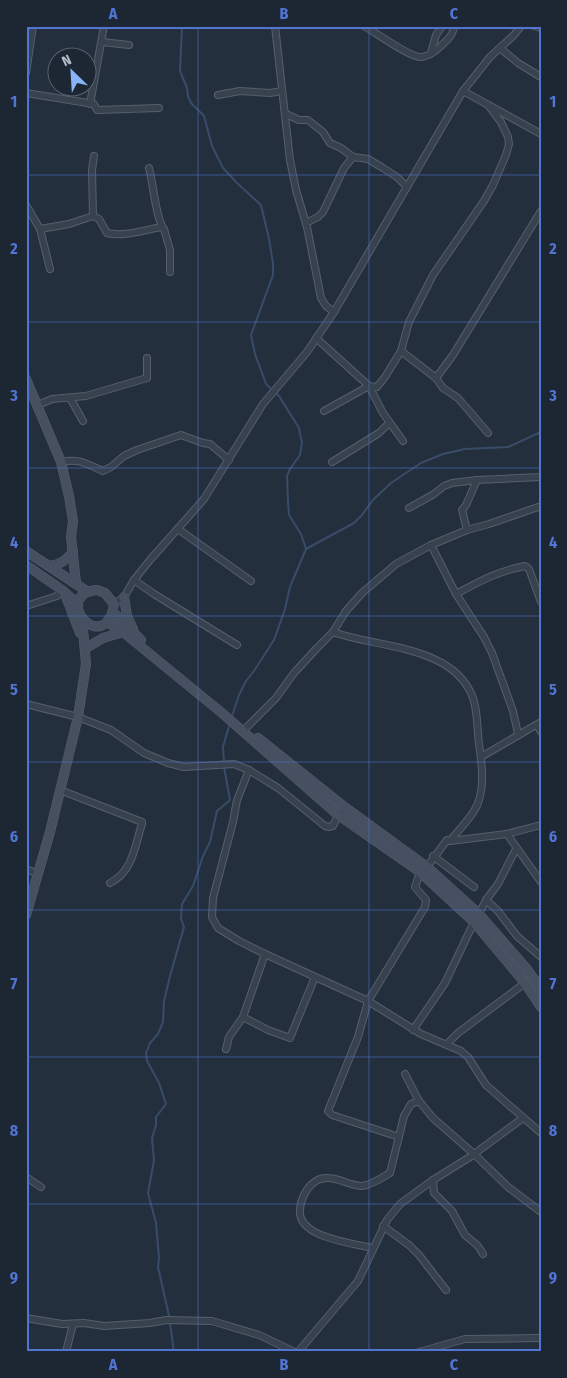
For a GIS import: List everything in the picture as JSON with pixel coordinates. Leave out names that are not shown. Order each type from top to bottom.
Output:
[{"type":"main road","points":[[26,378],[61,462],[73,521],[71,537],[73,552],[82,588]]},
{"type":"main road","points":[[73,531],[77,539],[82,588],[78,612],[88,624],[96,626],[106,622],[113,608]]},
{"type":"main road","points":[[26,551],[82,588],[101,591],[109,596],[113,608],[139,638],[245,729],[338,815],[423,870],[474,922],[525,983],[541,1008]]},
{"type":"main road","points":[[49,566],[65,561],[73,552]]},
{"type":"main road","points":[[26,565],[63,590],[78,604]]},
{"type":"main road","points":[[63,590],[86,648]]},
{"type":"main road","points":[[124,597],[127,616],[139,638]]},
{"type":"main road","points":[[26,915],[28,899],[38,874],[78,717],[86,664],[82,619]]},
{"type":"main road","points":[[106,622],[123,632],[225,712]]},
{"type":"main road","points":[[86,648],[96,626]]},
{"type":"main road","points":[[86,648],[103,638],[123,632]]},
{"type":"main road","points":[[245,729],[479,914],[526,968],[541,989]]},
{"type":"street","points":[[26,73],[33,26]]},
{"type":"street","points":[[90,104],[104,26]]},
{"type":"street","points":[[275,26],[290,160],[296,190],[306,223],[321,298],[326,306],[334,312]]},
{"type":"street","points":[[364,26],[409,54],[419,58],[431,53],[450,37],[454,32],[454,26]]},
{"type":"street","points":[[431,53],[436,35],[442,26]]},
{"type":"street","points":[[113,608],[124,597],[134,580],[204,499],[264,404],[334,312],[462,91],[475,74],[521,26]]},
{"type":"street","points":[[534,26],[541,28]]},
{"type":"street","points":[[102,42],[129,45]]},
{"type":"street","points":[[500,48],[518,63],[541,77]]},
{"type":"street","points":[[218,95],[240,91],[270,93],[282,91]]},
{"type":"street","points":[[462,91],[541,134]]},
{"type":"street","points":[[26,93],[94,104],[97,110],[159,108]]},
{"type":"street","points":[[324,410],[369,386],[377,387],[381,382],[401,351],[409,322],[433,276],[484,201],[506,155],[509,144],[501,122],[488,105]]},
{"type":"street","points":[[286,114],[299,120],[308,120],[323,132],[330,143],[353,157],[368,159],[408,184]]},
{"type":"street","points":[[93,216],[92,170],[94,156]]},
{"type":"street","points":[[306,223],[323,212],[344,168],[353,157]]},
{"type":"street","points":[[149,168],[162,227],[170,250],[170,272]]},
{"type":"street","points":[[26,205],[40,229],[50,269]]},
{"type":"street","points":[[436,378],[453,355],[541,211]]},
{"type":"street","points":[[40,229],[69,224],[93,216],[99,219],[107,233],[113,235],[162,227]]},
{"type":"street","points":[[316,338],[369,386],[389,423],[403,441]]},
{"type":"street","points":[[401,351],[436,378],[443,388],[464,404],[488,433]]},
{"type":"street","points":[[38,405],[52,399],[86,396],[148,378],[148,358]]},
{"type":"street","points":[[70,398],[83,421]]},
{"type":"street","points":[[332,462],[379,433],[389,423]]},
{"type":"street","points":[[61,462],[72,460],[90,464],[103,471],[124,456],[137,450],[181,435],[210,444],[229,460]]},
{"type":"street","points":[[409,508],[452,482],[541,477]]},
{"type":"street","points":[[467,530],[462,510],[477,480]]},
{"type":"street","points":[[245,729],[276,698],[294,673],[333,632],[346,611],[382,575],[396,564],[431,545],[467,530],[541,506]]},
{"type":"street","points":[[178,530],[251,581]]},
{"type":"street","points":[[431,545],[456,594],[467,608],[492,654],[513,711],[518,734]]},
{"type":"street","points":[[456,594],[488,576],[506,569],[524,566],[529,569],[541,602]]},
{"type":"street","points":[[134,580],[237,645]]},
{"type":"street","points":[[26,606],[56,596],[63,590]]},
{"type":"street","points":[[333,632],[360,640],[396,646],[421,653],[439,662],[459,677],[469,690],[476,708],[481,757],[480,798],[474,811],[450,841]]},
{"type":"street","points":[[26,704],[78,717],[111,730],[144,753],[168,763],[184,767],[234,764],[249,770],[278,788],[325,826],[333,826],[338,815]]},
{"type":"street","points":[[481,757],[518,734],[539,724],[541,732]]},
{"type":"street","points":[[249,770],[244,778],[237,800],[211,911],[218,928],[265,954],[368,1002],[413,1030],[461,1051],[468,1057],[486,1085],[541,1133]]},
{"type":"street","points":[[60,790],[142,822],[134,855],[123,874],[110,883]]},
{"type":"street","points":[[399,1137],[332,1115],[328,1111],[358,1037],[368,1002],[425,907],[426,900],[415,887],[423,870],[447,840],[507,834],[541,825]]},
{"type":"street","points":[[507,834],[541,882]]},
{"type":"street","points":[[479,914],[486,900],[498,884],[516,849]]},
{"type":"street","points":[[433,856],[474,887]]},
{"type":"street","points":[[26,869],[38,874]]},
{"type":"street","points":[[486,900],[498,911],[518,936],[541,957]]},
{"type":"street","points":[[413,1030],[445,984],[474,922]]},
{"type":"street","points":[[226,1049],[229,1037],[243,1017],[265,954]]},
{"type":"street","points":[[243,1017],[268,1030],[290,1038],[315,977]]},
{"type":"street","points":[[447,1044],[458,1033],[525,983]]},
{"type":"street","points":[[405,1074],[419,1101],[448,1133],[474,1154],[508,1188],[541,1212]]},
{"type":"street","points":[[372,1248],[327,1237],[308,1229],[302,1221],[300,1212],[302,1198],[312,1184],[327,1178],[361,1186],[388,1174],[391,1171],[407,1109],[414,1102],[419,1101]]},
{"type":"street","points":[[26,1318],[48,1322],[84,1323],[104,1326],[175,1319],[201,1320],[224,1324],[258,1335],[297,1352],[358,1281],[383,1226],[400,1204],[523,1118]]},
{"type":"street","points":[[26,1178],[41,1187]]},
{"type":"street","points":[[433,1180],[434,1193],[452,1211],[465,1235],[478,1246],[483,1254]]},
{"type":"street","points":[[383,1226],[418,1255],[446,1290]]},
{"type":"street","points":[[66,1352],[74,1324]]},
{"type":"street","points":[[419,1352],[465,1339],[541,1338]]},
{"type":"waterway","points":[[182,26],[180,71],[191,103],[204,116],[212,146],[223,168],[261,205],[269,239],[273,275],[251,335],[255,354],[266,384],[279,396],[299,428],[302,442],[300,455],[287,476],[289,515],[301,534],[306,549],[290,587],[285,609],[274,640],[246,681],[232,716]]},
{"type":"waterway","points":[[306,549],[354,523],[373,500],[391,483],[421,463],[443,454],[465,449],[508,447],[541,432]]},
{"type":"waterway","points":[[224,762],[223,747],[230,723]]},
{"type":"waterway","points":[[174,1352],[169,1316],[158,1267],[156,1223],[148,1193],[154,1160],[152,1138],[156,1117],[166,1104],[159,1083],[147,1061],[146,1053],[163,1022],[164,1001],[184,927],[181,919],[182,904],[193,886],[210,842],[217,811],[230,800],[224,767]]}]
